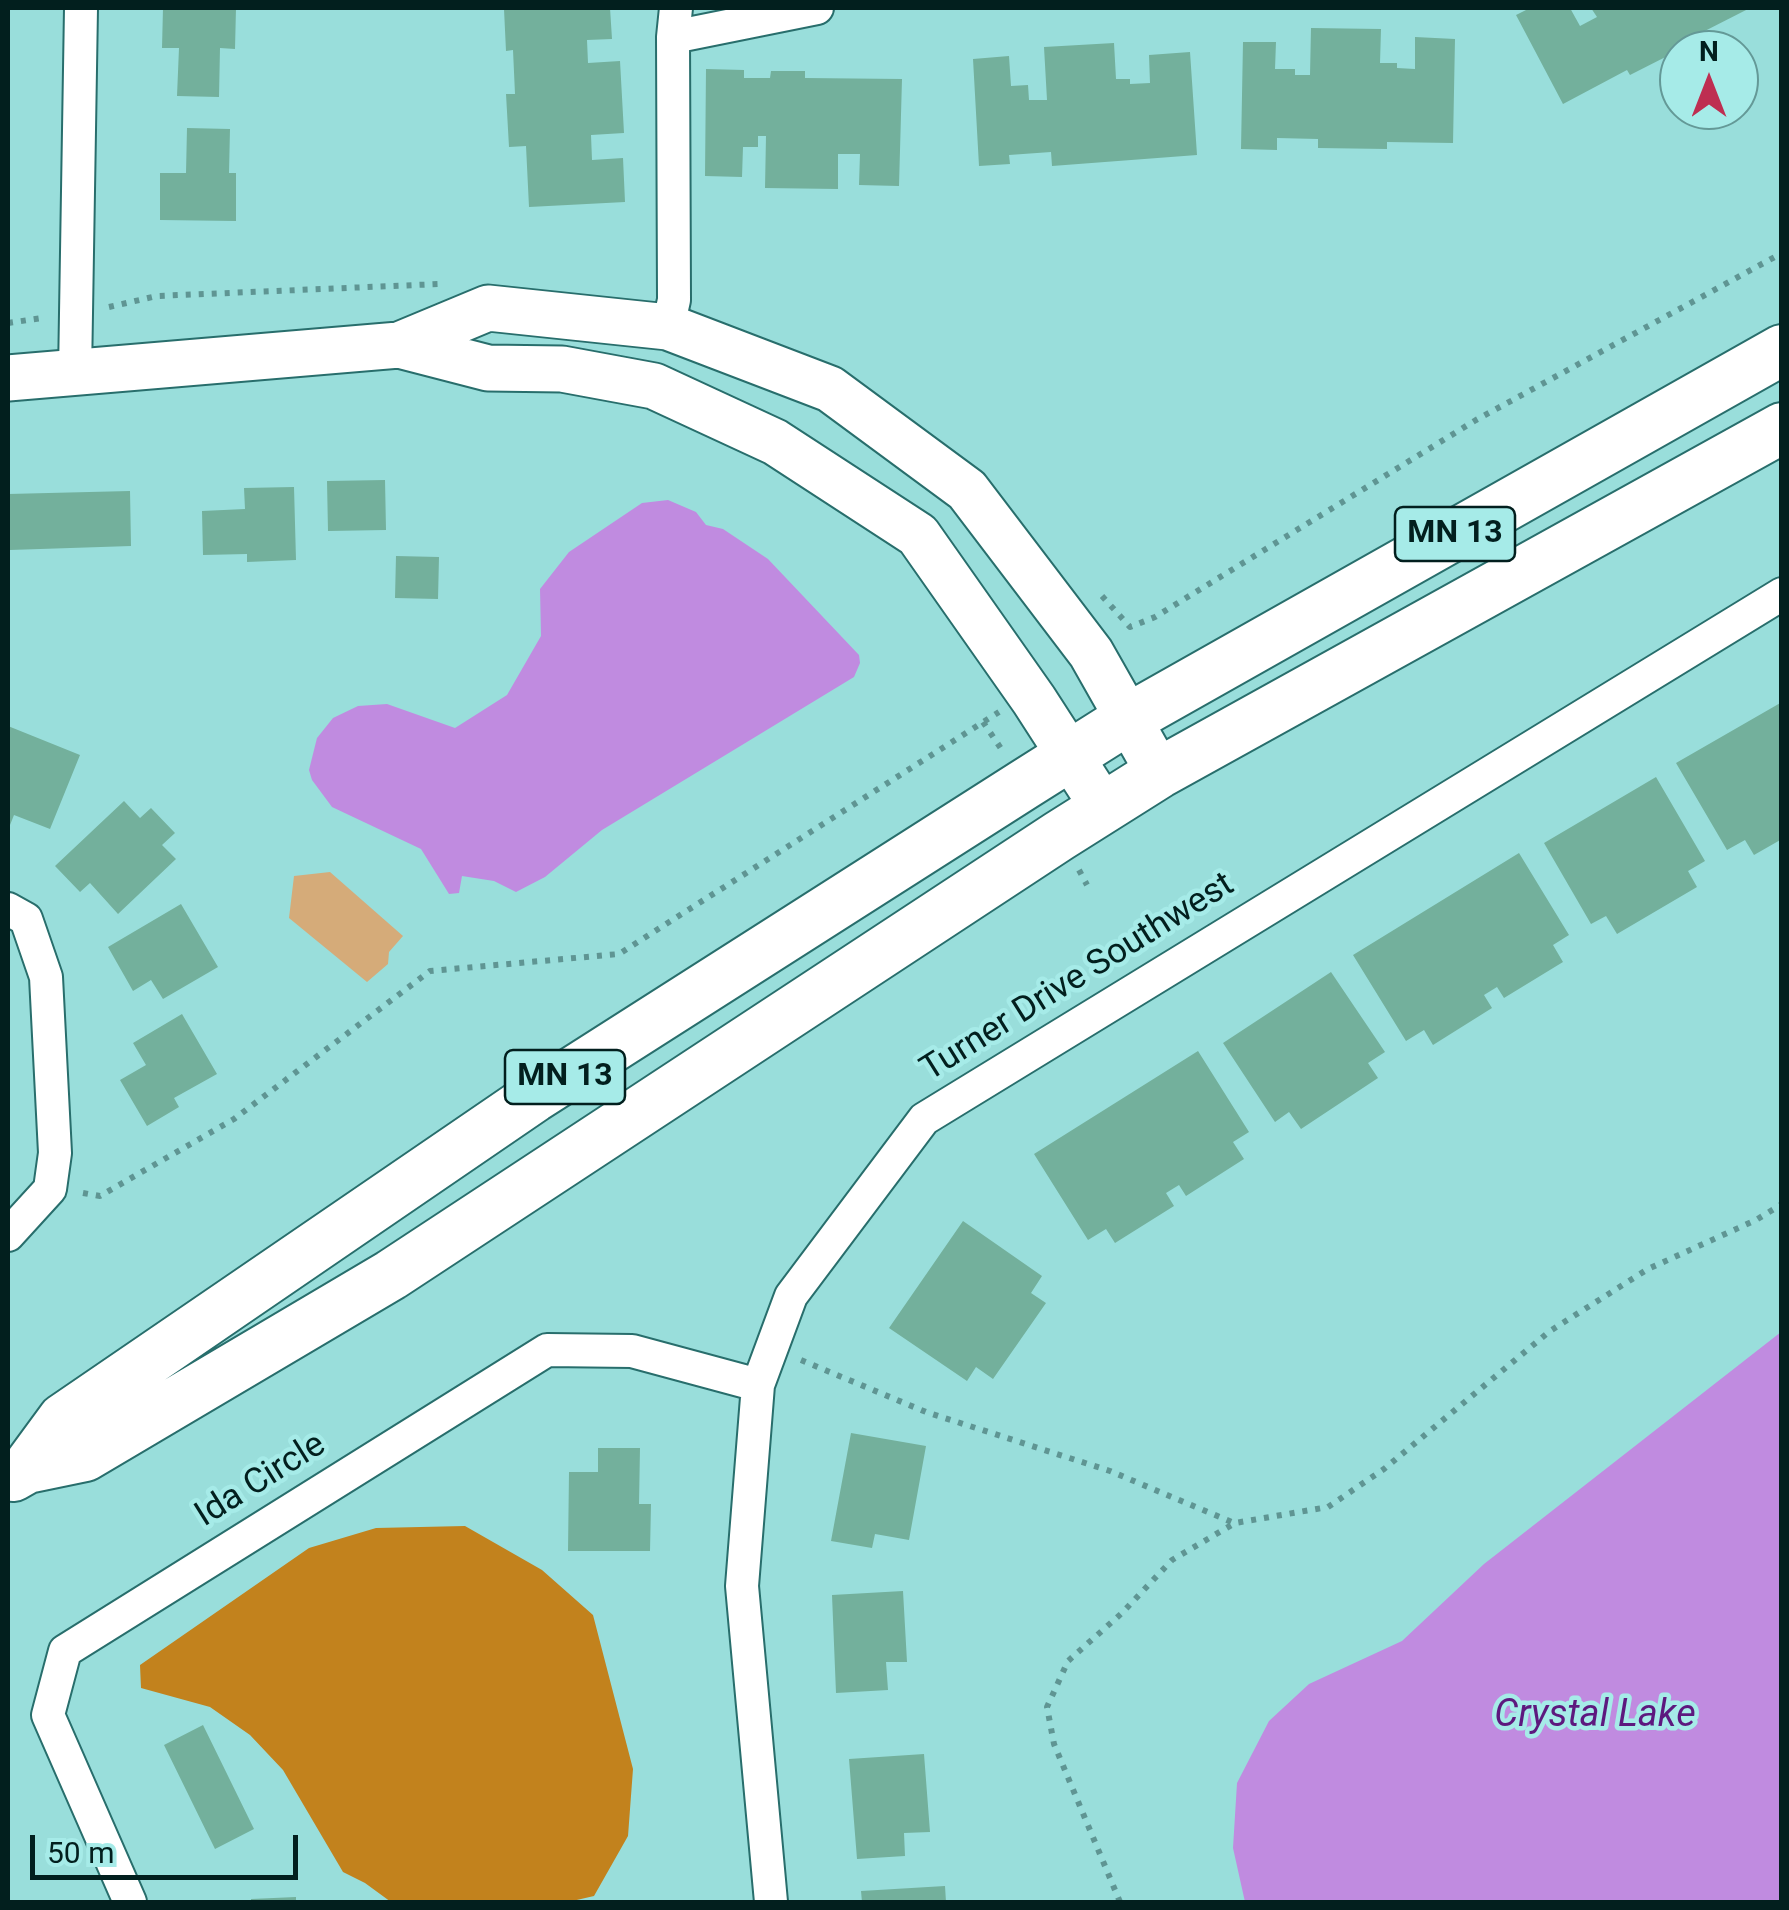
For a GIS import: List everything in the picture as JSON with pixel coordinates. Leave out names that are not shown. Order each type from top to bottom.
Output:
[{"type":"main road","name":"MN 13","points":[[17,1474],[64,1419],[534,1097],[1128,719],[1782,350]]},
{"type":"main road","name":"MN 13","points":[[17,1474],[85,1456],[391,1276],[1159,773],[1782,428]]},
{"type":"street","points":[[75,374],[81,8]]},
{"type":"street","points":[[668,327],[674,300],[675,22],[817,8]]},
{"type":"street","points":[[8,378],[399,345],[488,308],[668,327],[830,389],[967,490],[1091,654],[1159,773]]},
{"type":"street","points":[[399,345],[488,368],[562,368],[654,386],[774,442],[918,535],[1029,693],[1102,807]]},
{"type":"street","name":"Turner Drive Southwest","points":[[770,1902],[742,1586],[758,1385],[791,1296],[924,1119],[1782,594]]},
{"type":"street","points":[[8,909],[26,919],[46,978],[56,1152],[50,1189],[8,1235]]},
{"type":"street","name":"Ida Circle","points":[[130,1902],[48,1714],[65,1651],[547,1350],[632,1351],[758,1385]]},
{"type":"path","points":[[1091,654],[1476,420],[1782,253]]},
{"type":"path","points":[[8,322],[76,314],[157,296],[442,284]]},
{"type":"path","points":[[1095,588],[1130,627]]},
{"type":"path","points":[[50,1189],[100,1196],[118,1186],[234,1119],[430,971],[619,954],[1029,693]]},
{"type":"path","points":[[1120,1902],[1054,1744],[1047,1708],[1068,1660],[1122,1613],[1172,1560],[1235,1524],[1328,1508],[1384,1469],[1550,1331],[1648,1270],[1782,1204]]},
{"type":"path","points":[[772,1348],[926,1412],[1110,1471],[1235,1524]]},
{"type":"shaded area","points":[[330,872],[403,936],[389,952],[388,964],[367,982],[289,918],[294,876]]},
{"type":"shaded area","points":[[465,1526],[542,1570],[593,1615],[633,1769],[628,1836],[594,1896],[568,1902],[391,1902],[343,1872],[283,1770],[250,1735],[210,1707],[141,1688],[140,1665],[309,1548],[376,1528]]},
{"type":"water","points":[[668,500],[696,512],[706,525],[723,529],[768,559],[859,655],[854,677],[602,830],[545,877],[516,892],[494,881],[462,876],[459,893],[449,894],[421,849],[332,807],[309,770],[317,738],[333,718],[358,706],[387,704],[455,728],[507,695],[541,636],[540,589],[569,552],[642,503]]},
{"type":"water","name":"Crystal Lake","points":[[1781,1332],[1781,1902],[1245,1902],[1233,1848],[1237,1783],[1269,1721],[1309,1684],[1402,1641],[1484,1564]]},
{"type":"building","points":[[163,8],[236,8],[235,49],[220,48],[219,97],[177,96],[179,48],[162,48]]},
{"type":"building","points":[[610,8],[612,39],[587,40],[588,63],[620,61],[624,133],[591,135],[592,160],[623,158],[625,202],[529,207],[526,146],[509,147],[506,94],[515,94],[513,50],[506,51],[504,9]]},
{"type":"building","points":[[1530,8],[1570,8],[1580,26],[1597,17],[1591,8],[1750,8],[1707,30],[1659,30],[1659,60],[1630,75],[1627,70],[1563,104],[1516,15]]},
{"type":"building","points":[[1311,28],[1381,29],[1380,63],[1397,63],[1397,68],[1415,69],[1415,37],[1455,39],[1453,143],[1387,142],[1387,149],[1318,148],[1318,139],[1277,138],[1277,150],[1241,149],[1243,42],[1276,42],[1275,69],[1295,69],[1295,75],[1310,75]]},
{"type":"building","points":[[1114,43],[1116,79],[1130,79],[1130,84],[1150,83],[1149,55],[1190,52],[1197,155],[1052,166],[1051,152],[1009,155],[1010,164],[979,166],[973,59],[1009,56],[1011,86],[1028,85],[1029,100],[1047,100],[1044,47]]},
{"type":"building","points":[[706,69],[744,70],[744,78],[770,78],[771,71],[805,71],[805,78],[902,79],[899,186],[859,185],[860,154],[838,154],[838,189],[765,188],[766,136],[758,136],[758,147],[743,147],[742,177],[705,176]]},
{"type":"building","points":[[187,128],[230,129],[229,173],[236,173],[236,221],[160,220],[160,173],[186,173]]},
{"type":"building","points":[[385,480],[386,530],[328,531],[327,481]]},
{"type":"building","points":[[294,487],[296,560],[247,562],[247,554],[203,555],[202,511],[245,509],[244,488]]},
{"type":"building","points":[[130,491],[131,546],[10,550],[8,494]]},
{"type":"building","points":[[396,556],[439,557],[438,599],[395,598]]},
{"type":"building","points":[[1782,702],[1782,839],[1754,855],[1745,840],[1727,850],[1676,763]]},
{"type":"building","points":[[8,726],[80,755],[50,829],[14,815],[8,830]]},
{"type":"building","points":[[1656,777],[1705,861],[1688,871],[1697,887],[1617,934],[1606,916],[1591,924],[1544,843]]},
{"type":"building","points":[[124,801],[140,818],[151,808],[175,833],[162,845],[176,859],[118,914],[90,883],[80,892],[55,866]]},
{"type":"building","points":[[1519,853],[1569,935],[1553,945],[1563,962],[1504,998],[1497,987],[1484,995],[1492,1008],[1433,1045],[1424,1030],[1406,1041],[1353,955]]},
{"type":"building","points":[[181,904],[218,967],[163,999],[151,980],[133,991],[108,947]]},
{"type":"building","points":[[1331,972],[1385,1052],[1368,1063],[1378,1078],[1301,1129],[1289,1112],[1275,1122],[1223,1043]]},
{"type":"building","points":[[182,1014],[217,1074],[174,1098],[179,1107],[147,1126],[120,1080],[146,1065],[133,1043]]},
{"type":"building","points":[[1198,1051],[1249,1132],[1233,1142],[1244,1159],[1186,1196],[1179,1185],[1166,1193],[1174,1206],[1115,1243],[1106,1229],[1088,1240],[1034,1154]]},
{"type":"building","points":[[963,1221],[1042,1276],[1031,1293],[1046,1303],[993,1379],[976,1367],[967,1381],[889,1328]]},
{"type":"building","points":[[851,1433],[926,1446],[909,1540],[875,1534],[872,1548],[831,1541]]},
{"type":"building","points":[[598,1448],[640,1448],[639,1504],[651,1504],[650,1551],[568,1551],[569,1472],[598,1472]]},
{"type":"building","points":[[903,1591],[907,1662],[886,1662],[888,1690],[836,1693],[832,1595]]},
{"type":"building","points":[[203,1725],[254,1829],[215,1849],[164,1745]]},
{"type":"building","points":[[924,1754],[930,1832],[904,1833],[905,1856],[857,1859],[849,1759]]},
{"type":"building","points":[[945,1886],[946,1902],[862,1902],[861,1891]]},
{"type":"building","points":[[296,1897],[296,1902],[251,1902],[251,1899]]}]
